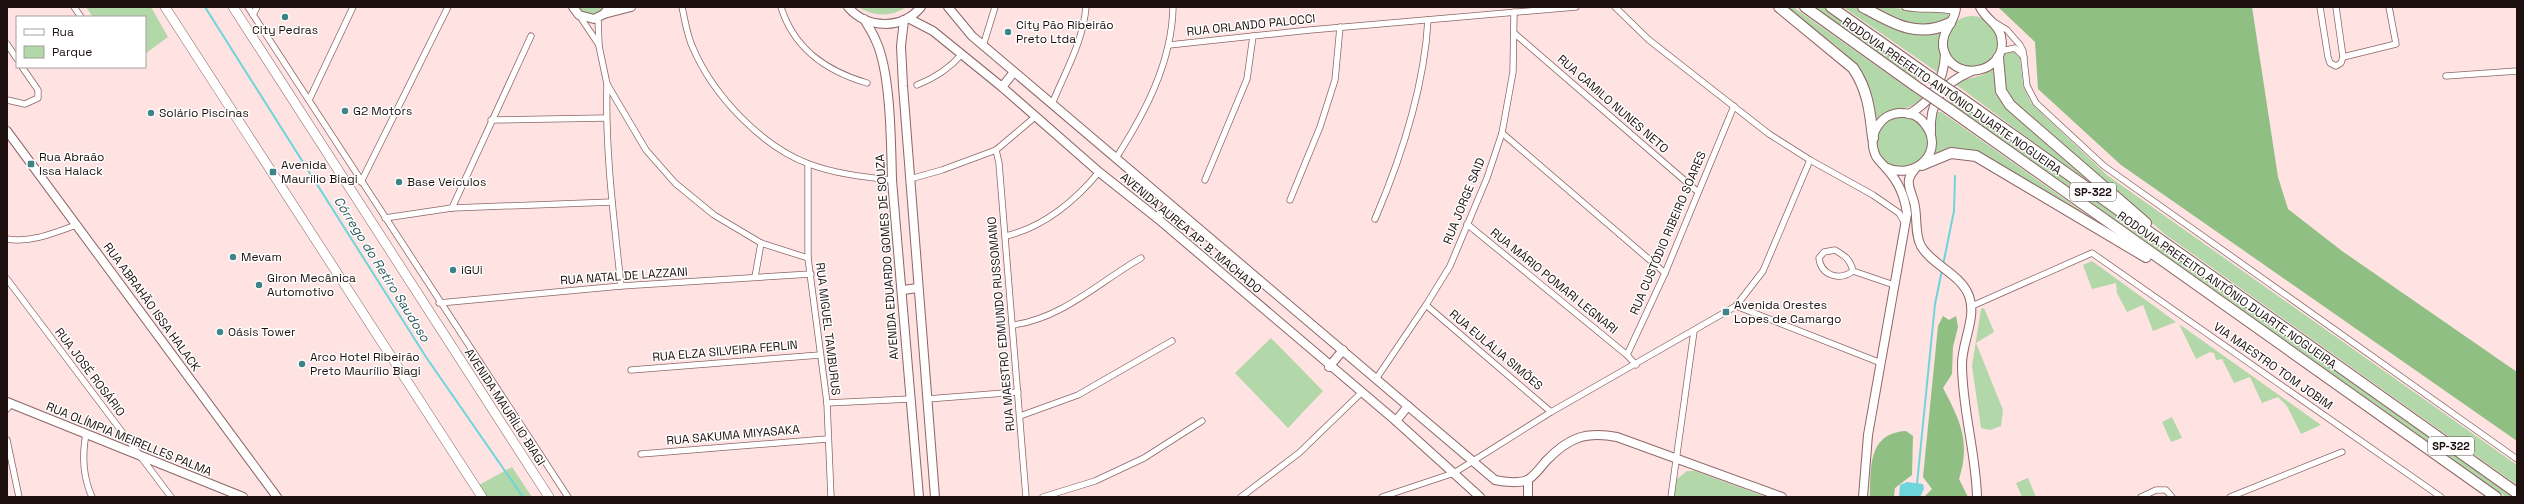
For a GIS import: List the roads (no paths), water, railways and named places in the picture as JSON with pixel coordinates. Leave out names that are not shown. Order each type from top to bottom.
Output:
[{"type":"highway","points":[[1778,7],[1853,68],[1860,78],[1869,100],[1873,138]]},
{"type":"highway","name":"RODOVIA PREFEITO ANTÔNIO DUARTE NOGUEIRA","points":[[1805,7],[2496,497]]},
{"type":"highway","name":"RODOVIA PREFEITO ANTÔNIO DUARTE NOGUEIRA","points":[[1831,7],[2517,493]]},
{"type":"highway","points":[[1863,7],[1907,30],[1935,29],[1951,22]]},
{"type":"highway","points":[[1999,55],[2001,91],[2015,111],[2157,232],[2228,288]]},
{"type":"highway","points":[[1919,167],[1951,153],[1976,156],[2218,300]]},
{"type":"main road","points":[[165,7],[482,497]]},
{"type":"main road","name":"AVENIDA MAURÍLIO BIAGI","points":[[233,7],[549,497]]},
{"type":"street","points":[[74,7],[80,16]]},
{"type":"street","points":[[248,7],[439,303],[568,497]]},
{"type":"street","points":[[253,15],[257,7]]},
{"type":"street","points":[[309,100],[353,7]]},
{"type":"street","points":[[361,182],[448,7]]},
{"type":"street","points":[[574,10],[589,19],[604,13],[631,7]]},
{"type":"street","points":[[682,7],[692,48],[718,91],[753,129],[788,154],[808,164],[844,175],[892,180]]},
{"type":"street","points":[[781,7],[786,24],[800,44],[816,61],[842,76],[867,83]]},
{"type":"street","points":[[848,7],[864,19],[880,24],[906,19],[921,7]]},
{"type":"street","name":"AVENIDA AUREA AP. B. MACHADO","points":[[948,7],[956,20],[983,46],[1495,480],[1506,482],[1528,480]]},
{"type":"street","points":[[983,46],[995,7]]},
{"type":"street","points":[[1052,104],[1076,51],[1085,20],[1086,7]]},
{"type":"street","points":[[1116,158],[1141,117],[1157,84],[1173,30],[1173,7]]},
{"type":"street","name":"RUA ORLANDO PALOCCI","points":[[1168,45],[1340,27],[1576,7]]},
{"type":"street","points":[[1615,7],[1649,40],[1769,134],[1810,160],[1885,203],[1899,213],[1906,225]]},
{"type":"street","points":[[1905,7],[1914,9],[1956,9],[1943,38],[1945,54],[1943,74],[1934,90],[1922,106],[1909,114]]},
{"type":"street","points":[[1980,7],[2001,35],[1999,55]]},
{"type":"street","points":[[2320,7],[2328,58],[2330,63],[2336,66],[2342,63],[2343,57],[2336,7]]},
{"type":"street","points":[[2343,57],[2396,44],[2389,7]]},
{"type":"street","points":[[574,10],[599,46]]},
{"type":"street","name":"RUA JORGE SAID","points":[[1376,378],[1426,305],[1450,266],[1487,178],[1502,133],[1514,72],[1514,12]]},
{"type":"street","points":[[604,13],[599,46],[607,84],[606,118],[612,202],[621,286]]},
{"type":"street","name":"AVENIDA EDUARDO GOMES DE SOUZA","points":[[864,19],[876,41],[882,60],[891,133],[892,180],[919,497]]},
{"type":"street","points":[[906,19],[901,46],[906,132],[935,497]]},
{"type":"street","name":"AVENIDA AUREA AP. B. MACHADO","points":[[906,19],[933,31],[1002,87],[1099,172],[1157,218],[1329,367],[1396,421],[1480,497]]},
{"type":"street","points":[[1990,19],[2007,30],[2020,45],[2024,57],[2027,86],[2033,100],[2108,170],[2517,459]]},
{"type":"street","points":[[1375,219],[1398,167],[1410,126],[1427,41],[1428,20]]},
{"type":"street","points":[[1290,200],[1320,127],[1335,80],[1340,27]]},
{"type":"street","name":"RUA CAMILO NUNES NETO","points":[[1514,33],[1698,192]]},
{"type":"street","points":[[452,208],[491,120],[531,36]]},
{"type":"street","points":[[1205,180],[1246,79],[1253,36]]},
{"type":"street","points":[[7,44],[16,58]]},
{"type":"street","points":[[1977,497],[1962,364],[1972,306],[1963,285],[1934,260],[1922,247],[1918,238],[1916,214],[1908,182],[1910,175],[1919,167],[1930,151],[1931,110],[1939,96],[1952,81],[1970,72],[1986,69],[1999,55],[2015,48],[2024,57]]},
{"type":"street","points":[[917,84],[931,79],[951,66],[962,54]]},
{"type":"street","points":[[1945,54],[1955,66],[1970,72]]},
{"type":"street","points":[[7,100],[21,104],[31,103],[38,98],[39,94],[23,68]]},
{"type":"street","points":[[2446,76],[2517,71]]},
{"type":"street","points":[[1002,87],[1014,72]]},
{"type":"street","points":[[607,84],[646,150],[675,183],[714,215],[761,243],[808,258]]},
{"type":"street","name":"RUA CUSTÓDIO RIBEIRO SOARES","points":[[1627,355],[1664,273],[1734,106]]},
{"type":"street","points":[[1862,496],[1868,435],[1906,225],[1906,203],[1902,191],[1875,154],[1873,138],[1875,130],[1885,118],[1901,113],[1909,114],[1923,122],[1931,135]]},
{"type":"street","points":[[910,179],[942,170],[996,150],[1035,117]]},
{"type":"street","points":[[491,120],[606,118]]},
{"type":"street","name":"RUA ABRAHÃO ISSA HALACK","points":[[7,131],[277,497]]},
{"type":"street","points":[[891,133],[906,132]]},
{"type":"street","points":[[1502,133],[1664,273]]},
{"type":"street","name":"RUA MAESTRO EDMUNDO RUSSOMANO","points":[[996,150],[999,163],[1006,236],[1026,497]]},
{"type":"street","points":[[1382,497],[1454,473],[1472,460],[1551,412],[1636,365],[1736,306],[1763,272],[1810,160]]},
{"type":"street","name":"RUA MIGUEL TAMBURUS","points":[[808,164],[808,258],[827,403],[827,438],[831,497]]},
{"type":"street","points":[[1885,167],[1900,172],[1919,167]]},
{"type":"street","points":[[1006,236],[1024,232],[1064,207],[1080,194],[1099,172]]},
{"type":"street","points":[[385,218],[452,208],[612,202]]},
{"type":"street","points":[[1157,218],[1169,204]]},
{"type":"street","name":"RUA MÁRIO POMARI LEGNARI","points":[[1467,224],[1627,355]]},
{"type":"street","points":[[7,239],[16,240],[46,236],[76,225]]},
{"type":"street","points":[[755,277],[761,243]]},
{"type":"street","points":[[1834,250],[1846,256],[1851,263],[1853,271],[1845,277],[1837,277],[1826,272],[1820,266],[1819,258],[1824,252],[1834,250]]},
{"type":"street","name":"VIA MAESTRO TOM JOBIM","points":[[1972,306],[2092,253],[2441,497]]},
{"type":"street","points":[[1013,324],[1029,322],[1051,314],[1076,301],[1141,258]]},
{"type":"street","points":[[1853,271],[1894,285]]},
{"type":"street","name":"RUA NATAL DE LAZZANI","points":[[439,303],[621,286],[811,274]]},
{"type":"street","name":"RUA JOSÉ ROSÁRIO","points":[[7,279],[171,497]]},
{"type":"street","points":[[902,290],[918,288]]},
{"type":"street","name":"RUA EULÁLIA SIMÕES","points":[[1426,305],[1551,412]]},
{"type":"street","points":[[1736,306],[1881,363]]},
{"type":"street","points":[[1670,497],[1694,331]]},
{"type":"street","points":[[1020,416],[1078,395],[1172,341]]},
{"type":"street","points":[[1329,367],[1342,350]]},
{"type":"street","name":"RUA ELZA SILVEIRA FERLIN","points":[[631,370],[820,355]]},
{"type":"street","points":[[1627,355],[1636,365]]},
{"type":"street","points":[[927,398],[1018,392]]},
{"type":"street","points":[[1244,496],[1299,453],[1361,393]]},
{"type":"street","points":[[827,403],[910,398]]},
{"type":"street","name":"RUA OLÍMPIA MEIRELLES PALMA","points":[[8,405],[138,454],[243,497]]},
{"type":"street","points":[[1396,421],[1408,406]]},
{"type":"street","points":[[1043,497],[1095,481],[1144,458],[1202,421]]},
{"type":"street","points":[[1528,497],[1528,480],[1558,449],[1587,435],[1598,433],[1617,437],[1676,457],[1782,497]]},
{"type":"street","points":[[86,434],[83,453],[85,475],[92,497]]},
{"type":"street","name":"RUA SAKUMA MIYASAKA","points":[[640,454],[827,438]]},
{"type":"street","points":[[7,440],[19,497]]},
{"type":"street","points":[[2230,497],[2342,452]]},
{"type":"street","points":[[2141,497],[2156,490],[2166,490],[2172,497]]},
{"type":"water","points":[[1907,482],[1923,484],[1924,489],[1920,497],[1899,497],[1900,485]]},
{"type":"waterway","name":"Córrego do Retiro Saudoso","points":[[205,7],[426,357],[523,497]]},
{"type":"waterway","points":[[1943,265],[1954,211],[1955,176]]},
{"type":"waterway","points":[[1917,484],[1935,304],[1942,270]]},
{"type":"place","name":"City Pedras","points":[[285,17]]},
{"type":"place","name":"City Pão Ribeirão Preto Ltda","points":[[1008,32]]},
{"type":"place","name":"G2 Motors","points":[[345,111]]},
{"type":"place","name":"Solário Piscinas","points":[[151,113]]},
{"type":"place","name":"Rua Abraão Issa Halack","points":[[31,164]]},
{"type":"place","name":"Avenida Maurílio Biagi","points":[[273,172]]},
{"type":"place","name":"Base Veículos","points":[[399,182]]},
{"type":"place","name":"Mevam","points":[[233,257]]},
{"type":"place","name":"iGUi","points":[[453,270]]},
{"type":"place","name":"Giron Mecânica Automotivo","points":[[259,285]]},
{"type":"place","name":"Avenida Orestes Lopes de Camargo","points":[[1726,312]]},
{"type":"place","name":"Oásis Tower","points":[[220,332]]},
{"type":"place","name":"Arco Hotel Ribeirão Preto Maurílio Biagi","points":[[302,364]]}]
